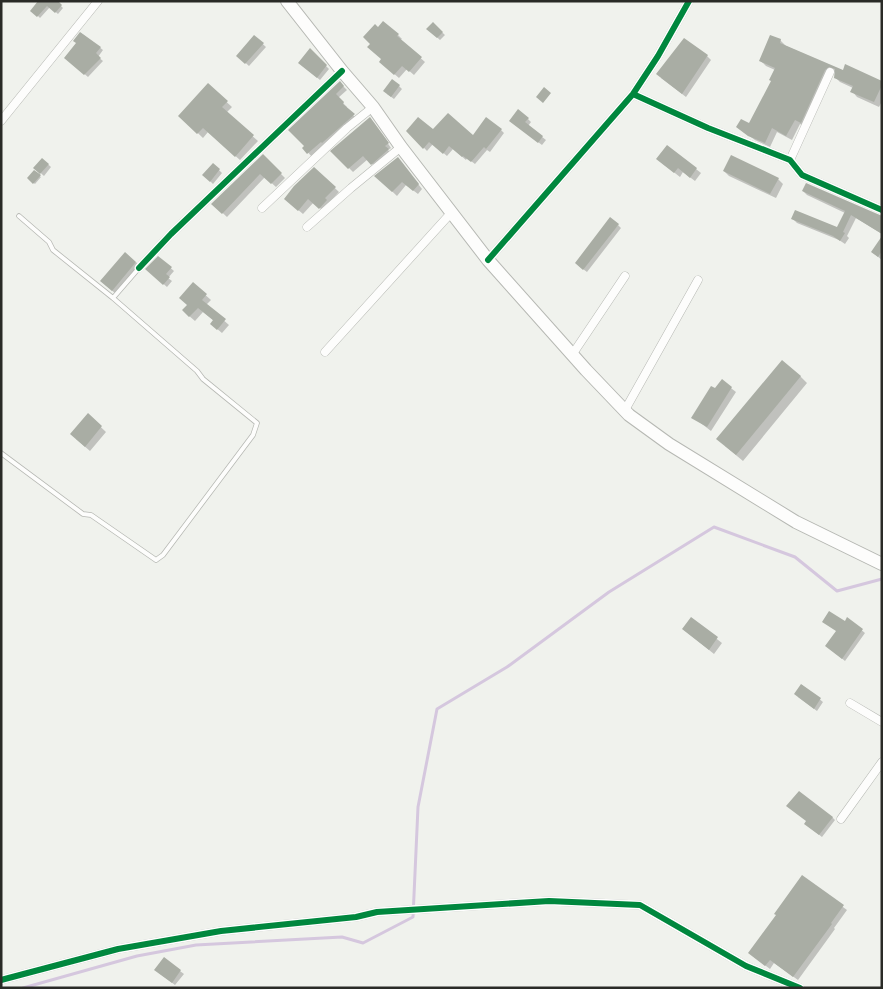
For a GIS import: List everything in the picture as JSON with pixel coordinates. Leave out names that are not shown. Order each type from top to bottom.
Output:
[{"type":"main road","points":[[287,1],[373,107],[400,147],[488,260],[572,355],[624,410],[669,444],[796,522],[877,562]]},
{"type":"street","points":[[1,121],[98,1]]},
{"type":"street","points":[[488,260],[633,94],[658,56],[689,1]]},
{"type":"street","points":[[139,268],[171,234],[342,71]]},
{"type":"street","points":[[790,160],[830,72]]},
{"type":"street","points":[[633,94],[708,128],[790,160],[802,175],[882,210]]},
{"type":"street","points":[[262,208],[347,128],[373,107]]},
{"type":"street","points":[[308,227],[350,188],[400,147]]},
{"type":"street","points":[[324,352],[451,213]]},
{"type":"street","points":[[572,355],[625,276]]},
{"type":"street","points":[[624,410],[698,280]]},
{"type":"street","points":[[850,704],[882,722]]},
{"type":"street","points":[[842,819],[882,762]]},
{"type":"street","points":[[1,980],[118,949],[221,931],[356,917],[377,912],[549,901],[640,905],[746,966],[800,988]]},
{"type":"lane","points":[[1,453],[83,514],[91,515],[156,560],[163,555],[253,435],[257,423],[203,379],[197,371],[113,298],[53,250],[48,242],[19,216]]},
{"type":"lane","points":[[113,298],[139,268]]},
{"type":"building","points":[[38,1],[58,1],[62,5],[55,13],[47,6],[37,17],[30,11]]},
{"type":"building","points":[[383,21],[399,34],[397,36],[422,57],[409,72],[402,66],[394,75],[379,62],[381,59],[367,47],[370,44],[363,37],[375,24],[378,27]]},
{"type":"building","points":[[433,22],[443,32],[437,38],[426,29]]},
{"type":"building","points":[[80,32],[101,47],[96,53],[101,58],[84,75],[64,58],[76,43],[73,41]]},
{"type":"building","points":[[254,35],[264,43],[245,64],[236,56]]},
{"type":"building","points":[[770,35],[781,39],[780,43],[843,70],[845,64],[882,81],[874,102],[850,92],[853,86],[834,78],[835,69],[829,67],[825,70],[801,123],[795,120],[786,136],[772,128],[765,143],[748,136],[736,127],[741,119],[749,123],[771,81],[769,80],[775,68],[759,61]]},
{"type":"building","points":[[684,38],[708,55],[682,94],[656,74]]},
{"type":"building","points":[[310,48],[327,65],[317,78],[298,63]]},
{"type":"building","points":[[392,79],[400,85],[391,97],[383,91]]},
{"type":"building","points":[[340,81],[344,86],[336,94],[344,102],[343,104],[355,114],[307,154],[302,148],[304,146],[288,130]]},
{"type":"building","points":[[208,83],[228,101],[222,107],[254,135],[235,157],[203,128],[197,134],[178,116]]},
{"type":"building","points":[[544,87],[551,93],[543,103],[536,97]]},
{"type":"building","points":[[518,109],[529,118],[525,122],[543,136],[538,143],[509,121]]},
{"type":"building","points":[[448,113],[473,135],[486,117],[502,129],[486,149],[484,147],[471,162],[449,146],[443,154],[429,142],[423,149],[406,131],[418,117],[433,129]]},
{"type":"building","points":[[370,117],[389,143],[385,146],[389,149],[371,165],[363,156],[348,169],[330,151]]},
{"type":"building","points":[[667,145],[697,168],[690,178],[678,168],[674,173],[656,159]]},
{"type":"building","points":[[263,154],[282,173],[271,184],[260,174],[222,214],[211,204]]},
{"type":"building","points":[[731,155],[779,178],[770,194],[723,171]]},
{"type":"building","points":[[398,157],[419,184],[413,191],[402,182],[392,192],[374,176]]},
{"type":"building","points":[[42,158],[49,164],[40,174],[33,168]]},
{"type":"building","points":[[213,163],[220,169],[210,182],[202,175]]},
{"type":"building","points":[[314,167],[336,187],[325,198],[327,200],[319,209],[308,199],[298,211],[284,199],[294,186]]},
{"type":"building","points":[[34,170],[41,175],[33,184],[27,178]]},
{"type":"building","points":[[806,183],[882,216],[882,234],[851,215],[840,241],[833,236],[791,219],[795,210],[837,227],[845,211],[802,191]]},
{"type":"building","points":[[610,217],[619,224],[583,270],[575,263]]},
{"type":"building","points":[[882,236],[882,251],[878,257],[871,252]]},
{"type":"building","points":[[125,252],[136,262],[112,291],[100,281]]},
{"type":"building","points":[[158,256],[172,267],[166,274],[170,277],[163,285],[145,269]]},
{"type":"building","points":[[193,282],[207,294],[202,300],[226,319],[217,330],[210,324],[213,320],[198,308],[189,317],[182,310],[187,305],[179,298]]},
{"type":"building","points":[[782,360],[801,376],[736,455],[716,439]]},
{"type":"building","points":[[722,379],[732,387],[707,427],[691,418],[711,386],[715,388]]},
{"type":"building","points":[[88,413],[102,426],[85,447],[70,434]]},
{"type":"building","points":[[829,611],[845,621],[847,617],[863,629],[842,659],[825,646],[836,631],[822,622]]},
{"type":"building","points":[[691,617],[718,637],[709,650],[682,629]]},
{"type":"building","points":[[801,684],[821,698],[814,709],[794,694]]},
{"type":"building","points":[[799,791],[833,817],[819,835],[804,824],[806,821],[786,806]]},
{"type":"building","points":[[802,875],[844,905],[793,977],[770,960],[765,966],[748,953]]},
{"type":"building","points":[[164,957],[181,970],[172,983],[154,970]]},
{"type":"waterway","points":[[23,988],[137,956],[196,945],[342,937],[363,943],[413,917],[418,807],[437,709],[507,667],[609,592],[714,527],[795,557],[837,591],[882,579]]},
{"type":"cycle path","points":[[488,260],[633,94],[658,56],[689,1]]},
{"type":"cycle path","points":[[139,268],[171,234],[342,71]]},
{"type":"cycle path","points":[[633,94],[708,128],[790,160],[802,175],[882,210]]},
{"type":"cycle path","points":[[1,980],[118,949],[221,931],[356,917],[377,912],[549,901],[640,905],[746,966],[800,988]]}]
